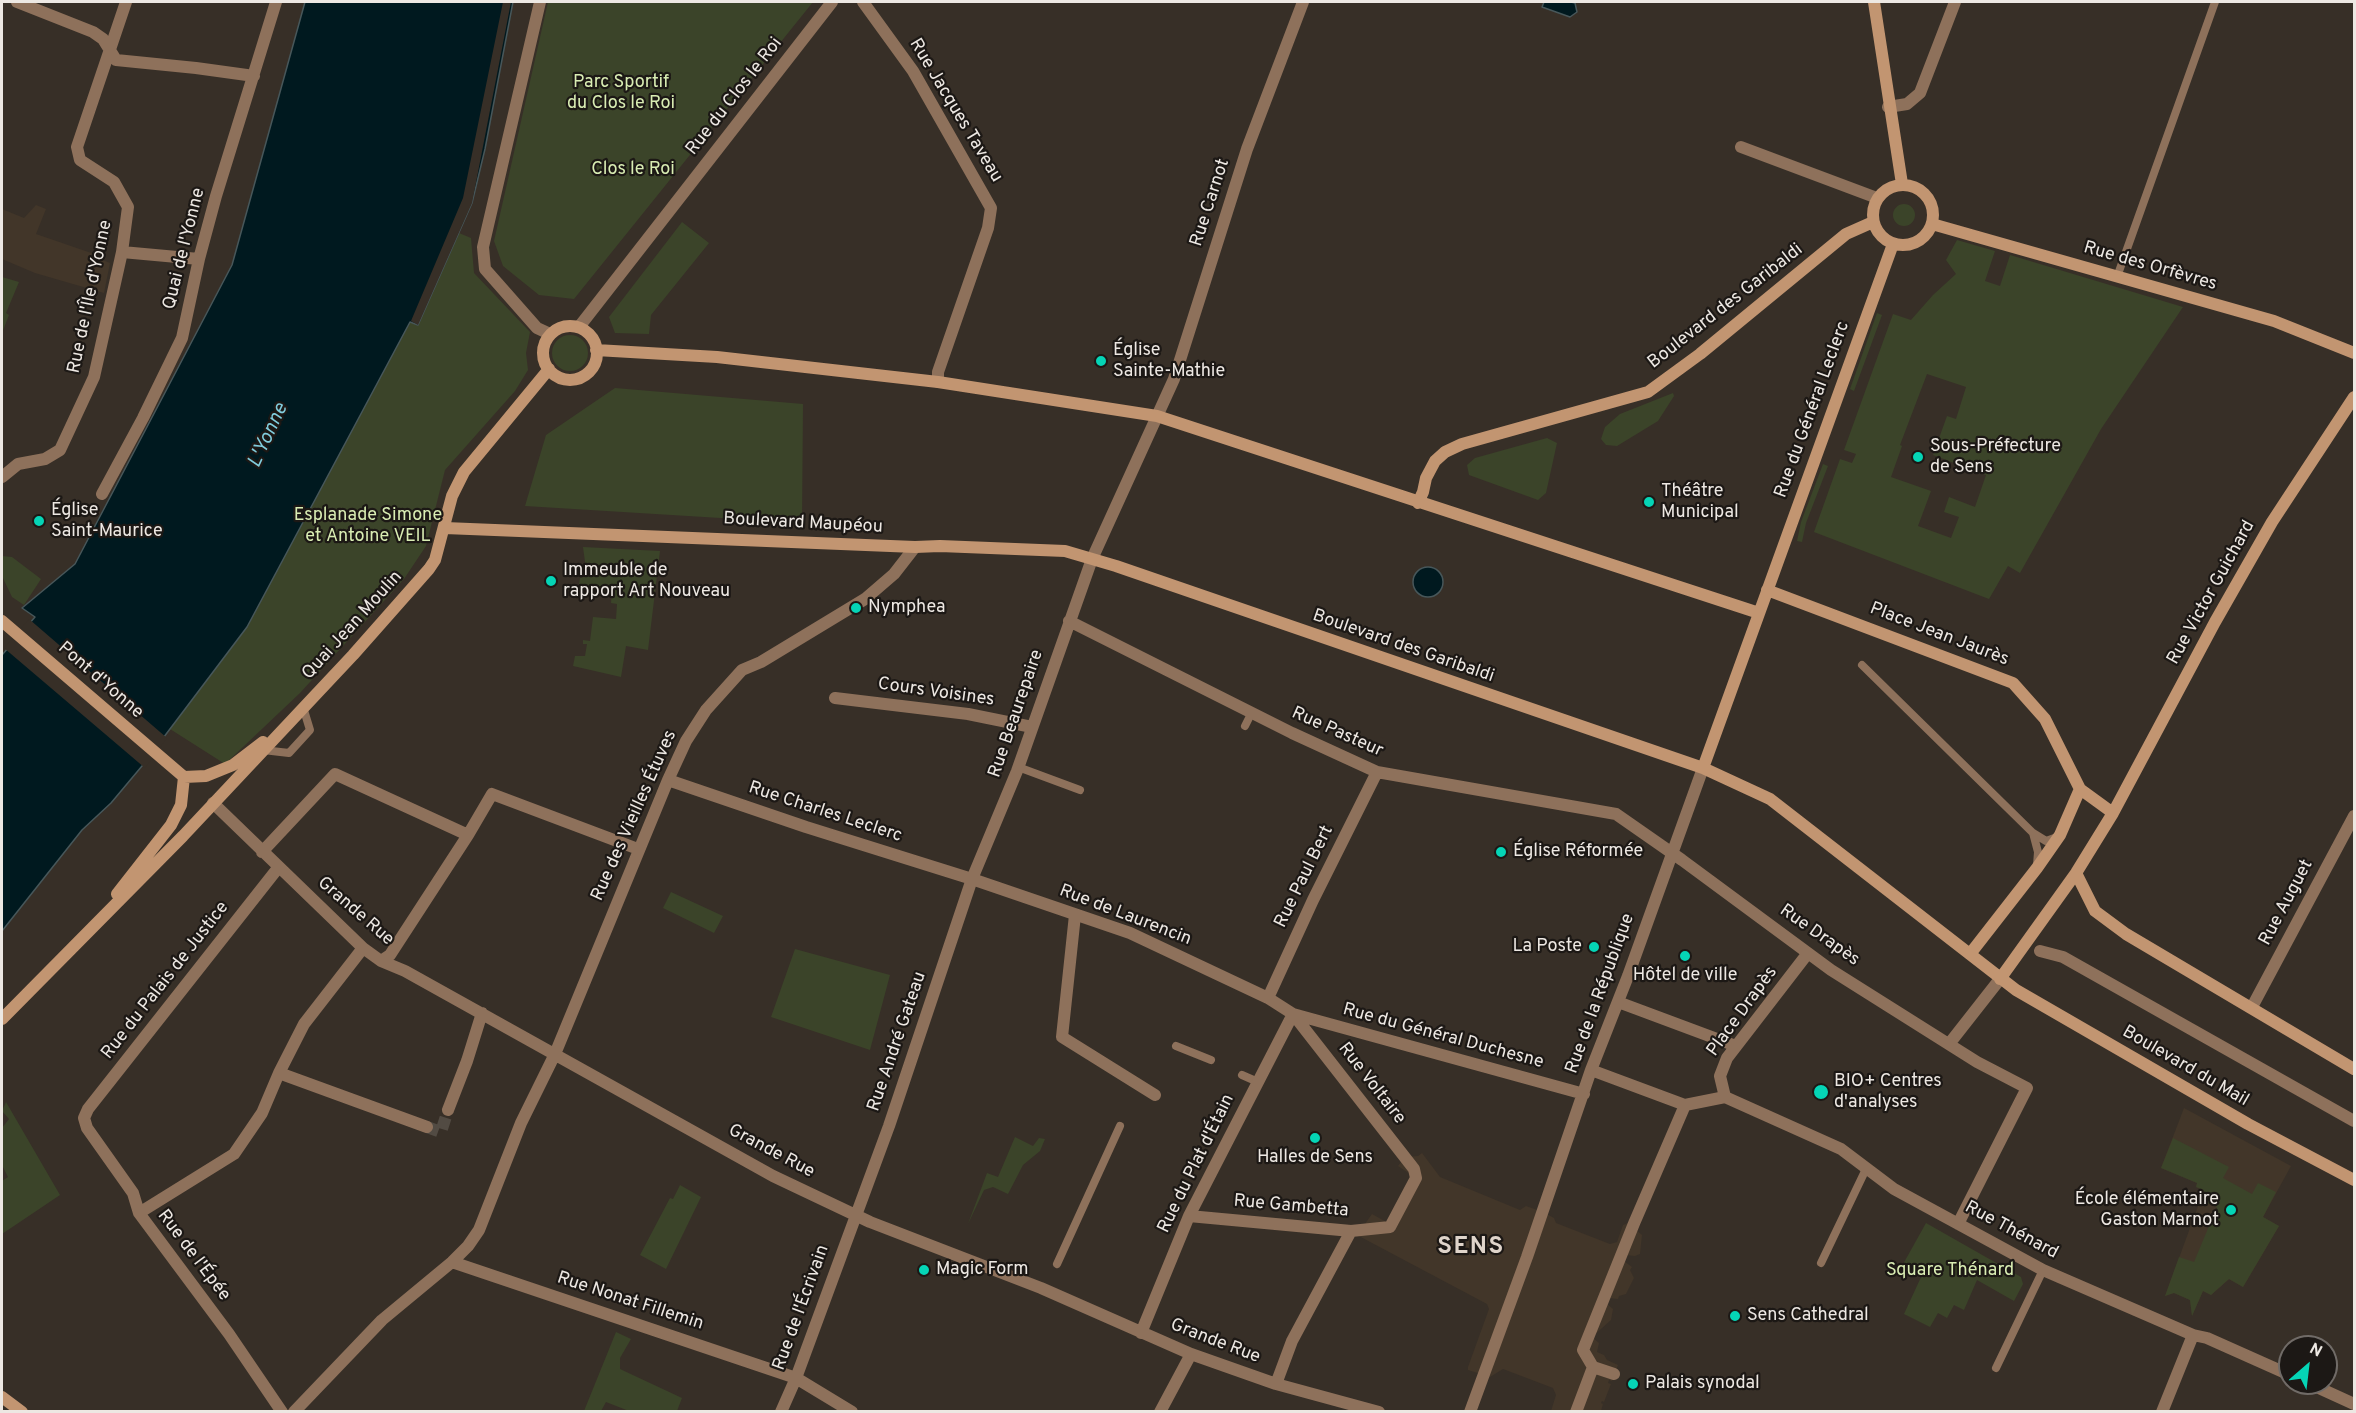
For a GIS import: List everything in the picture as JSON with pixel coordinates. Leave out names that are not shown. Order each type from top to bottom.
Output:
[{"type":"main road","points":[[1874,2],[1888,107],[1902,184]]},
{"type":"main road","points":[[1902,184],[1920,189],[1932,205],[1932,224],[1928,232],[1912,244],[1893,244],[1877,231],[1873,222],[1874,205],[1877,198],[1884,190],[1902,184]]},
{"type":"main road","name":"Boulevard des Garibaldi","points":[[1418,503],[1424,492],[1426,478],[1435,461],[1445,452],[1461,444],[1648,392],[1707,348],[1846,234],[1873,222]]},
{"type":"main road","name":"Rue des Orfèvres","points":[[1932,224],[2274,321],[2355,353]]},
{"type":"main road","name":"Rue du Général Leclerc","points":[[1767,590],[1893,244]]},
{"type":"main road","points":[[563,327],[579,327],[591,336],[596,350],[593,366],[580,377],[563,378],[549,369],[545,363],[543,348],[550,334],[563,327]]},
{"type":"main road","points":[[596,350],[717,357],[938,382],[1157,416],[1759,613]]},
{"type":"main road","name":"Quai Jean Moulin","points":[[101,917],[183,836],[377,629],[429,569],[435,560],[452,496],[464,472],[549,369]]},
{"type":"main road","name":"Rue Victor Guichard","points":[[2000,979],[2076,873],[2113,813],[2215,622],[2267,532],[2355,397]]},
{"type":"main road","name":"Boulevard Maupéou","points":[[445,528],[1065,551],[1092,559]]},
{"type":"main road","name":"Boulevard des Garibaldi","points":[[1092,559],[1703,768]]},
{"type":"main road","name":"Rue de la République","points":[[1703,768],[1767,590]]},
{"type":"main road","name":"Place Jean Jaurès","points":[[1767,590],[1918,652],[2013,683],[2045,719],[2080,789]]},
{"type":"main road","name":"Pont d'Yonne","points":[[2,621],[179,772]]},
{"type":"main road","name":"Quai Jean Moulin","points":[[179,772],[206,776],[233,765],[288,723]]},
{"type":"main road","points":[[1703,768],[1770,799],[2000,979]]},
{"type":"main road","points":[[2,1019],[101,917],[128,878],[171,825],[181,806],[179,772]]},
{"type":"main road","points":[[1970,954],[2060,836],[2080,789],[2113,813]]},
{"type":"main road","points":[[2076,873],[2095,911],[2126,934],[2355,1068]]},
{"type":"main road","name":"Boulevard du Mail","points":[[2000,979],[2248,1124],[2355,1180]]},
{"type":"main road","points":[[2,1397],[22,1412]]},
{"type":"street","points":[[16,2],[93,32],[103,39],[116,60],[254,76]]},
{"type":"street","name":"Rue de l'Île d'Yonne","points":[[2,477],[18,464],[45,459],[60,450],[94,377],[122,252],[128,207],[114,182],[80,160],[77,147],[126,2]]},
{"type":"street","name":"Quai de l'Yonne","points":[[102,494],[143,418],[182,338],[199,258],[276,2]]},
{"type":"street","points":[[540,2],[483,247],[485,269],[537,328],[550,334]]},
{"type":"street","name":"Rue du Clos le Roi","points":[[579,327],[832,2]]},
{"type":"street","name":"Rue Jacques Taveau","points":[[863,2],[913,70],[991,208],[988,228],[938,372],[938,382]]},
{"type":"street","name":"Rue Carnot","points":[[1092,559],[1174,379],[1247,149],[1303,2]]},
{"type":"street","points":[[1888,107],[1906,104],[1920,93],[1955,2]]},
{"type":"street","points":[[1742,147],[1877,198]]},
{"type":"street","points":[[122,252],[199,258]]},
{"type":"street","name":"Rue des Vieilles Étuves","points":[[294,1412],[382,1320],[452,1262],[468,1246],[479,1230],[521,1123],[555,1054],[668,780],[686,741],[706,710],[742,670],[761,662],[865,598],[894,574],[915,547]]},
{"type":"street","name":"Rue Beaurepaire","points":[[972,879],[1018,767],[1092,559]]},
{"type":"street","name":"Rue Pasteur","points":[[1069,621],[1210,698],[1252,712],[1377,772],[1616,814],[1672,852]]},
{"type":"street","name":"Cours Voisines","points":[[835,698],[968,714],[1032,727]]},
{"type":"street","name":"Rue de la République","points":[[1470,1412],[1591,1070],[1703,768]]},
{"type":"street","name":"Rue Paul Bert","points":[[1268,998],[1313,900],[1377,772]]},
{"type":"street","points":[[262,852],[335,774],[468,835]]},
{"type":"street","name":"Rue Charles Leclerc","points":[[668,780],[806,827],[972,879]]},
{"type":"street","points":[[381,961],[390,955],[492,794],[638,849]]},
{"type":"street","name":"Grande Rue","points":[[213,803],[363,948],[381,961],[401,969],[482,1013],[773,1176],[856,1216],[1048,1285],[1141,1333],[1191,1354],[1276,1384],[1379,1412]]},
{"type":"street","name":"Rue Auguet","points":[[2252,1007],[2355,816]]},
{"type":"street","name":"Rue Drapès","points":[[1672,852],[1808,953],[1977,1062],[2026,1088],[1958,1224]]},
{"type":"street","name":"Rue du Palais de Justice","points":[[84,1118],[88,1109],[278,868]]},
{"type":"street","name":"Rue de Laurencin","points":[[972,879],[1130,933],[1173,951],[1268,998],[1293,1014]]},
{"type":"street","name":"Rue André Gateau","points":[[856,1216],[889,1126],[972,879]]},
{"type":"street","points":[[1075,915],[1062,1036],[1137,1087],[1155,1095]]},
{"type":"street","points":[[139,1213],[234,1154],[262,1113],[304,1024],[363,948]]},
{"type":"street","name":"Boulevard du Mail","points":[[2040,951],[2063,957],[2355,1121]]},
{"type":"street","name":"Place Drapès","points":[[1725,1097],[1720,1076],[1727,1058],[1808,953]]},
{"type":"street","points":[[1949,1044],[2000,979]]},
{"type":"street","points":[[1618,1002],[1736,1046]]},
{"type":"street","points":[[448,1110],[482,1013]]},
{"type":"street","name":"Rue du Plat d'Étain","points":[[1141,1333],[1189,1216],[1293,1014]]},
{"type":"street","name":"Rue du Général Duchesne","points":[[1293,1014],[1584,1094]]},
{"type":"street","name":"Rue Voltaire","points":[[1293,1014],[1414,1169],[1416,1178],[1390,1227]]},
{"type":"street","points":[[1591,1070],[1685,1105],[1725,1097]]},
{"type":"street","points":[[279,1074],[427,1126]]},
{"type":"street","name":"Rue Thénard","points":[[1725,1097],[1841,1149],[1894,1189],[2043,1270],[2278,1370]]},
{"type":"street","points":[[1614,1374],[1593,1367],[1583,1350],[1633,1225],[1685,1105]]},
{"type":"street","name":"Rue de l'Épée","points":[[84,1118],[87,1128],[133,1193],[139,1213],[229,1334],[282,1412]]},
{"type":"street","name":"Rue de l'Écrivain","points":[[781,1412],[796,1378],[856,1216]]},
{"type":"street","name":"Rue Gambetta","points":[[1189,1216],[1351,1231],[1390,1227]]},
{"type":"street","points":[[1276,1384],[1292,1341],[1351,1231]]},
{"type":"street","name":"Rue Nonat Fillemin","points":[[452,1262],[796,1378],[852,1412]]},
{"type":"street","points":[[2162,1412],[2193,1335]]},
{"type":"street","points":[[1160,1412],[1191,1354]]},
{"type":"street","points":[[1576,1412],[1593,1367]]},
{"type":"street","points":[[2335,1395],[2355,1404]]},
{"type":"lane","points":[[2117,277],[2215,2]]},
{"type":"lane","points":[[1862,665],[2033,833],[2046,841],[2060,836]]},
{"type":"lane","points":[[264,750],[289,753],[310,730],[303,707]]},
{"type":"lane","points":[[1245,726],[1252,712]]},
{"type":"lane","points":[[1018,767],[1080,790]]},
{"type":"lane","points":[[2033,833],[2038,852],[2037,868]]},
{"type":"lane","points":[[1176,1046],[1211,1060]]},
{"type":"lane","points":[[1242,1075],[1258,1082]]},
{"type":"lane","points":[[1057,1264],[1120,1126]]},
{"type":"lane","points":[[1821,1263],[1866,1169]]},
{"type":"lane","points":[[1996,1368],[2043,1270]]},
{"type":"shaded area","points":[[36,205],[46,209],[36,234],[100,256],[100,259],[110,263],[104,293],[35,273],[2,259],[2,209],[24,218]]},
{"type":"shaded area","name":"École élémentaire Gaston Marnot","points":[[2184,1108],[2291,1166],[2263,1217],[2279,1226],[2243,1287],[2229,1279],[2211,1295],[2203,1291],[2192,1316],[2190,1300],[2174,1293],[2165,1296],[2204,1190],[2196,1187],[2197,1183],[2161,1168]]},
{"type":"shaded area","points":[[1422,1153],[1440,1177],[1520,1210],[1526,1206],[1543,1212],[1554,1218],[1556,1223],[1610,1244],[1617,1242],[1623,1225],[1628,1223],[1642,1235],[1640,1254],[1626,1255],[1624,1261],[1632,1267],[1630,1270],[1634,1278],[1626,1294],[1619,1296],[1618,1299],[1609,1298],[1606,1303],[1613,1309],[1611,1320],[1592,1337],[1599,1343],[1597,1352],[1618,1365],[1612,1381],[1609,1380],[1608,1383],[1611,1384],[1604,1402],[1601,1403],[1603,1404],[1601,1411],[1551,1411],[1556,1395],[1553,1388],[1503,1369],[1490,1377],[1468,1370],[1489,1309],[1487,1304],[1357,1235],[1372,1214],[1388,1223],[1413,1176],[1398,1166],[1405,1157],[1418,1156]]},
{"type":"green space","name":"Parc Sportif du Clos le Roi","points":[[548,2],[813,2],[574,299],[539,295],[503,266],[494,241]]},
{"type":"green space","points":[[1904,204],[1912,207],[1915,215],[1912,223],[1904,226],[1896,223],[1893,215],[1896,207]]},
{"type":"green space","points":[[682,222],[709,243],[651,315],[649,334],[615,333],[609,317]]},
{"type":"green space","name":"Esplanade Simone et Antoine VEIL","points":[[459,233],[471,238],[474,273],[530,332],[526,353],[528,370],[515,391],[445,470],[426,546],[404,579],[300,693],[225,764],[170,729],[247,627],[410,321],[418,324]]},
{"type":"green space","points":[[1957,240],[1995,251],[1985,281],[2000,286],[2010,255],[2183,307],[2101,429],[2020,573],[2008,566],[1989,599],[1814,532],[1840,459],[1852,463],[1856,454],[1844,450],[1893,314],[1911,320],[1956,274],[1946,260]],"holes":[[[1927,374],[1966,387],[1956,419],[1947,416],[1933,455],[1986,475],[1975,507],[1949,497],[1944,512],[1959,517],[1951,538],[1918,526],[1931,491],[1891,477],[1902,446],[1900,445]]]},
{"type":"green space","points":[[2,277],[19,282],[6,313],[9,315],[2,333]]},
{"type":"green space","points":[[1877,313],[1882,315],[1854,391],[1850,389]]},
{"type":"green space","points":[[570,335],[583,340],[588,353],[583,366],[570,371],[557,366],[552,353],[557,340]]},
{"type":"green space","points":[[615,388],[803,404],[802,523],[525,506],[546,435]]},
{"type":"green space","points":[[1673,393],[1674,396],[1658,421],[1617,446],[1606,445],[1601,439],[1605,427],[1620,414]]},
{"type":"green space","points":[[1547,438],[1557,443],[1546,493],[1538,500],[1469,475],[1467,465],[1475,458]]},
{"type":"green space","points":[[1823,464],[1828,466],[1806,523],[1802,542],[1797,541],[1801,522]]},
{"type":"green space","points":[[583,547],[660,551],[648,650],[626,646],[621,677],[573,666],[575,656],[585,656],[587,644],[583,644],[583,640],[590,641],[593,617],[616,619],[617,604],[611,603],[612,588],[605,588],[605,593],[584,590],[585,585],[579,584],[580,578],[584,577]]},
{"type":"green space","points":[[2,556],[12,557],[41,579],[24,605],[12,597],[2,576]]},
{"type":"green space","points":[[671,892],[723,916],[714,933],[663,908]]},
{"type":"green space","points":[[795,949],[890,975],[870,1050],[771,1017]]},
{"type":"green space","points":[[6,1102],[60,1195],[2,1234],[2,1181],[8,1177],[2,1165],[2,1128],[9,1119],[2,1111]]},
{"type":"green space","points":[[1015,1137],[1033,1146],[1039,1138],[1045,1139],[1040,1151],[1023,1165],[1008,1194],[993,1187],[984,1190],[968,1224],[987,1173],[998,1177]]},
{"type":"green space","name":"École élémentaire Gaston Marnot","points":[[2173,1138],[2229,1167],[2223,1178],[2252,1194],[2258,1183],[2276,1192],[2263,1217],[2279,1226],[2243,1287],[2229,1279],[2211,1295],[2203,1291],[2192,1316],[2190,1300],[2174,1293],[2165,1296],[2179,1257],[2194,1262],[2217,1207],[2200,1200],[2204,1190],[2196,1187],[2197,1183],[2161,1168]]},
{"type":"green space","points":[[680,1185],[701,1197],[666,1269],[640,1255],[670,1198],[673,1199]]},
{"type":"green space","name":"Square Thénard","points":[[1926,1223],[2021,1277],[2023,1284],[2014,1301],[1977,1280],[1964,1310],[1954,1305],[1947,1318],[1938,1313],[1930,1327],[1904,1314],[1922,1275],[1902,1266]]},
{"type":"green space","points":[[616,1332],[631,1339],[620,1358],[620,1369],[682,1398],[677,1411],[629,1411],[606,1402],[601,1411],[584,1411]]},
{"type":"water","name":"L'Yonne","points":[[305,2],[513,2],[485,149],[472,203],[418,325],[410,322],[247,627],[142,766],[111,803],[82,830],[2,931],[2,655],[35,617],[22,608],[75,564],[232,265]]},
{"type":"water","points":[[1544,2],[1575,3],[1577,12],[1570,17],[1542,7]]},
{"type":"water","points":[[1428,567],[1439,571],[1443,582],[1439,593],[1428,597],[1417,593],[1413,582],[1417,571]]},
{"type":"pier","points":[[503,2],[511,2],[472,203],[418,325],[411,321],[463,198]]},
{"type":"pier","points":[[29,619],[167,738],[145,768],[4,648]]},
{"type":"tunnel","points":[[427,1127],[441,1132],[448,1110]]},
{"type":"place","name":"Église Sainte-Mathie","points":[[1101,361]]},
{"type":"place","name":"Sous-Préfecture de Sens","points":[[1918,457]]},
{"type":"place","name":"Théâtre Municipal","points":[[1649,502]]},
{"type":"place","name":"Église Saint-Maurice","points":[[39,521]]},
{"type":"place","name":"Immeuble de rapport Art Nouveau","points":[[551,581]]},
{"type":"place","name":"Nymphea","points":[[856,608]]},
{"type":"place","name":"Église Réformée","points":[[1501,852]]},
{"type":"place","name":"La Poste","points":[[1594,947]]},
{"type":"place","name":"Hôtel de ville","points":[[1685,956]]},
{"type":"place","name":"BIO+ Centres d'analyses","points":[[1821,1092]]},
{"type":"place","name":"Halles de Sens","points":[[1315,1138]]},
{"type":"place","name":"École élémentaire Gaston Marnot","points":[[2231,1210]]},
{"type":"place","name":"Magic Form","points":[[924,1270]]},
{"type":"place","name":"Sens Cathedral","points":[[1735,1316]]},
{"type":"place","name":"Palais synodal","points":[[1633,1384]]},
{"type":"district","name":"SENS","points":[[1471,1248]]},
{"type":"park label","name":"Clos le Roi","points":[[633,170]]}]
